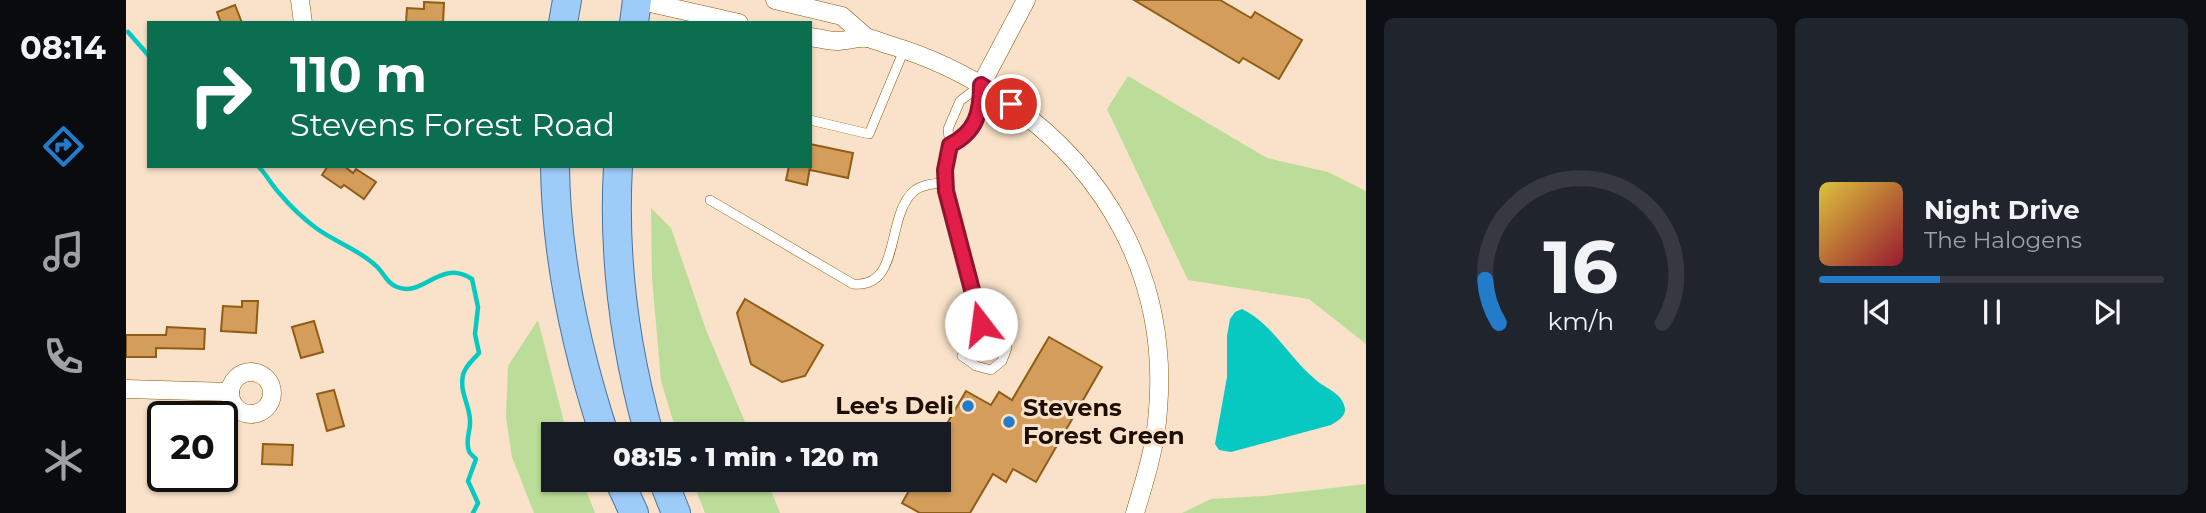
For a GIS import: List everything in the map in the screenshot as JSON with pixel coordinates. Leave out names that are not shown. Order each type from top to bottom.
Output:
[{"type":"main road","points":[[563,21],[567,0]]},
{"type":"main road","points":[[634,21],[637,0]]},
{"type":"main road","points":[[555,168],[559,242],[568,293],[580,350],[601,422]]},
{"type":"main road","points":[[618,168],[622,294],[629,350],[646,422]]},
{"type":"main road","points":[[624,492],[634,513]]},
{"type":"main road","points":[[668,492],[676,513]]},
{"type":"street","points":[[300,0],[303,21]]},
{"type":"street","points":[[637,0],[730,21]]},
{"type":"street","points":[[775,0],[842,16],[867,38]]},
{"type":"street","points":[[981,85],[1026,0]]},
{"type":"street","points":[[812,37],[834,41],[867,38],[950,68],[981,85],[1036,123],[1077,162],[1107,202],[1143,274],[1156,332],[1160,388],[1154,444],[1135,513]]},
{"type":"street","points":[[126,389],[230,392]]},
{"type":"lane","points":[[812,120],[869,134],[904,50]]},
{"type":"lane","points":[[981,85],[960,101],[948,129],[950,145],[945,182],[950,211],[981,324],[962,356],[984,370],[991,370],[1002,361],[1007,348],[998,320],[981,324]]},
{"type":"lane","points":[[950,145],[964,138],[981,110],[981,85]]},
{"type":"lane","points":[[710,200],[853,284],[861,284],[877,279],[883,272],[897,220],[906,200],[922,186],[945,182]]},
{"type":"green space","points":[[1128,76],[1267,158],[1328,172],[1366,191],[1366,344],[1309,299],[1188,280],[1107,109]]},
{"type":"green space","points":[[651,208],[671,228],[706,330],[745,422],[673,422],[661,381],[652,278]]},
{"type":"green space","points":[[538,320],[564,422],[541,422],[541,492],[587,492],[595,513],[534,513],[512,457],[506,417],[508,366]]},
{"type":"green space","points":[[1366,484],[1366,513],[1182,513],[1211,499]]},
{"type":"green space","points":[[697,492],[772,492],[780,513],[705,513]]},
{"type":"water","points":[[1242,309],[1263,323],[1307,372],[1340,397],[1345,409],[1340,419],[1331,425],[1231,452],[1219,450],[1215,444],[1227,377],[1227,336],[1230,319],[1235,312]]},
{"type":"building","points":[[1134,0],[1220,0],[1251,18],[1255,12],[1302,40],[1279,79],[1243,58],[1239,63]]},
{"type":"building","points":[[424,2],[444,3],[443,21],[406,21],[407,8],[424,9]]},
{"type":"building","points":[[235,5],[241,21],[220,21],[217,12]]},
{"type":"building","points":[[812,144],[853,153],[848,178],[810,170]]},
{"type":"building","points":[[327,168],[347,168],[353,173],[356,169],[376,182],[364,199],[344,185],[341,188],[322,175]]},
{"type":"building","points":[[789,168],[810,168],[807,185],[786,180]]},
{"type":"building","points":[[745,299],[823,345],[805,376],[782,382],[751,364],[737,313]]},
{"type":"building","points":[[242,301],[258,301],[256,333],[221,331],[223,306],[242,307]]},
{"type":"building","points":[[314,321],[323,352],[301,358],[292,327]]},
{"type":"building","points":[[167,327],[205,329],[204,349],[156,348],[156,357],[126,357],[126,335],[166,335]]},
{"type":"building","name":"Stevens Forest Green","points":[[1049,337],[1102,367],[1036,482],[1013,469],[1006,482],[993,474],[970,513],[920,513],[902,503],[908,492],[951,492],[951,422],[948,422],[966,391],[991,405],[999,392],[1012,400]]},
{"type":"building","points":[[334,390],[344,426],[327,431],[317,394]]},
{"type":"building","points":[[263,444],[293,445],[292,465],[262,464]]},
{"type":"waterway","points":[[128,32],[147,54]]},
{"type":"waterway","points":[[260,168],[302,217],[323,233],[368,259],[393,285],[406,289],[450,273],[472,279],[478,307],[475,334],[479,353],[466,369],[462,382],[470,417],[468,447],[476,459],[468,481],[478,503],[473,513]]},
{"type":"place","name":"Lee's Deli","points":[[968,406]]},
{"type":"place","name":"Stevens Forest Green","points":[[1009,422]]},
{"type":"route","points":[[981,324],[950,211],[945,170],[950,145],[964,138],[981,110],[981,85],[1011,104]]}]
